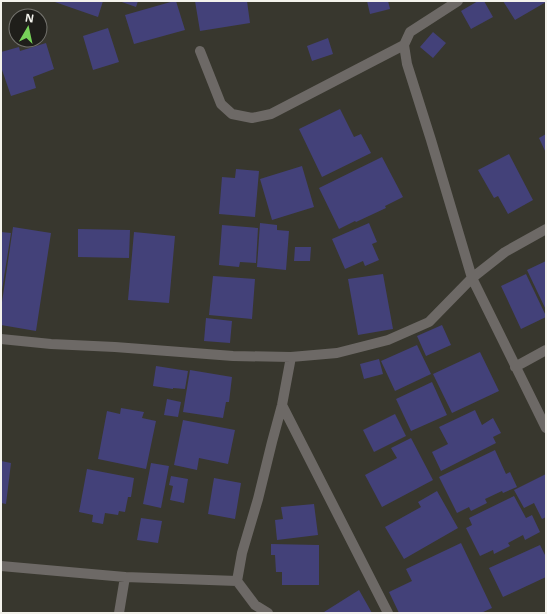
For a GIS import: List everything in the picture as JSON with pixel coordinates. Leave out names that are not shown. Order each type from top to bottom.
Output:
[{"type":"street","points":[[458,1],[410,32],[404,45],[406,64],[431,140],[472,278],[546,428]]},
{"type":"street","points":[[200,51],[221,104],[232,114],[252,118],[271,114],[404,45]]},
{"type":"street","points":[[1,339],[51,344],[115,347],[233,356],[291,357],[337,353],[388,340],[429,322],[472,278],[506,252],[546,228]]},
{"type":"street","points":[[515,367],[546,350]]},
{"type":"street","points":[[268,613],[255,605],[237,581],[242,553],[258,499],[282,405],[291,357]]},
{"type":"street","points":[[282,405],[388,613]]},
{"type":"street","points":[[1,566],[125,577],[237,581]]},
{"type":"street","points":[[119,613],[125,577]]},
{"type":"building","points":[[52,1],[103,1],[98,17]]},
{"type":"building","points":[[119,1],[138,1],[136,7]]},
{"type":"building","points":[[176,1],[185,30],[134,44],[125,15]]},
{"type":"building","points":[[195,1],[247,1],[250,23],[200,31]]},
{"type":"building","points":[[367,1],[388,1],[390,9],[370,14]]},
{"type":"building","points":[[478,1],[484,1],[493,17],[471,29],[461,11]]},
{"type":"building","points":[[503,1],[546,1],[546,2],[515,20]]},
{"type":"building","points":[[108,28],[119,62],[93,70],[83,36]]},
{"type":"building","points":[[433,32],[446,43],[433,58],[420,47]]},
{"type":"building","points":[[328,38],[333,54],[312,61],[307,46]]},
{"type":"building","points":[[15,48],[19,48],[20,51],[30,48],[48,48],[54,69],[33,77],[36,88],[11,96],[1,67],[1,52]]},
{"type":"building","points":[[340,109],[354,137],[361,134],[371,153],[322,177],[299,129]]},
{"type":"building","points":[[546,134],[546,153],[539,138]]},
{"type":"building","points":[[509,154],[533,200],[508,214],[498,196],[494,198],[478,170]]},
{"type":"building","points":[[382,157],[403,197],[385,206],[386,208],[339,229],[319,188]]},
{"type":"building","points":[[302,166],[314,207],[272,220],[260,179]]},
{"type":"building","points":[[236,169],[259,171],[255,217],[219,214],[222,177],[235,178]]},
{"type":"building","points":[[260,223],[277,225],[277,230],[289,231],[286,270],[257,267]]},
{"type":"building","points":[[369,223],[377,242],[372,244],[379,260],[365,266],[363,261],[345,269],[332,239]]},
{"type":"building","points":[[222,225],[258,228],[256,263],[240,262],[239,267],[219,265]]},
{"type":"building","points":[[13,227],[51,233],[36,331],[1,325],[1,309]]},
{"type":"building","points":[[78,229],[130,230],[129,258],[78,257]]},
{"type":"building","points":[[1,232],[11,233],[2,290],[1,290]]},
{"type":"building","points":[[134,232],[175,236],[169,303],[128,300]]},
{"type":"building","points":[[295,247],[311,247],[310,261],[294,261]]},
{"type":"building","points":[[546,261],[546,310],[527,270]]},
{"type":"building","points":[[383,274],[393,329],[358,335],[348,279]]},
{"type":"building","points":[[526,274],[546,317],[521,329],[501,286]]},
{"type":"building","points":[[213,276],[255,279],[252,319],[209,315]]},
{"type":"building","points":[[206,318],[232,321],[230,343],[204,341]]},
{"type":"building","points":[[442,325],[451,345],[426,356],[417,336]]},
{"type":"building","points":[[417,345],[431,374],[395,391],[381,361]]},
{"type":"building","points":[[480,352],[499,391],[452,413],[433,374]]},
{"type":"building","points":[[379,359],[383,374],[364,379],[360,364]]},
{"type":"building","points":[[156,366],[188,371],[185,389],[153,386]]},
{"type":"building","points":[[190,370],[232,377],[229,402],[226,402],[223,418],[183,412]]},
{"type":"building","points":[[432,382],[447,415],[411,431],[396,399]]},
{"type":"building","points":[[167,399],[181,402],[178,417],[164,415]]},
{"type":"building","points":[[121,408],[144,412],[142,418],[156,421],[146,469],[98,459],[107,411],[120,414]]},
{"type":"building","points":[[475,410],[482,425],[493,418],[501,433],[493,437],[496,443],[441,471],[432,452],[448,444],[439,427]]},
{"type":"building","points":[[395,414],[406,436],[374,452],[363,430]]},
{"type":"building","points":[[183,420],[235,430],[228,464],[199,458],[197,470],[174,465]]},
{"type":"building","points":[[411,438],[433,480],[382,507],[365,475],[397,458],[391,448]]},
{"type":"building","points":[[495,450],[506,474],[510,472],[517,487],[503,493],[502,491],[485,499],[487,503],[471,511],[469,507],[457,513],[439,477]]},
{"type":"building","points":[[1,461],[11,463],[6,504],[1,503]]},
{"type":"building","points":[[151,463],[169,466],[161,508],[143,504]]},
{"type":"building","points":[[87,469],[134,478],[131,497],[128,497],[125,512],[119,511],[118,515],[105,513],[103,524],[92,522],[93,515],[79,512]]},
{"type":"building","points":[[546,474],[546,517],[542,519],[534,503],[524,508],[514,490]]},
{"type":"building","points":[[171,476],[188,479],[184,503],[170,500],[173,486],[169,485]]},
{"type":"building","points":[[214,478],[241,483],[235,519],[208,514]]},
{"type":"building","points":[[437,491],[458,528],[404,559],[385,527],[421,507],[418,502]]},
{"type":"building","points":[[514,496],[526,518],[532,515],[540,532],[525,540],[523,535],[508,543],[510,546],[494,554],[493,550],[480,556],[466,528],[472,525],[469,518]]},
{"type":"building","points":[[314,504],[318,535],[277,540],[275,520],[283,519],[281,507]]},
{"type":"building","points":[[141,518],[162,521],[158,543],[137,540]]},
{"type":"building","points":[[461,543],[492,608],[481,613],[399,613],[389,592],[412,581],[406,569]]},
{"type":"building","points":[[271,544],[319,545],[319,585],[282,585],[282,572],[276,572],[275,555],[271,555]]},
{"type":"building","points":[[540,545],[546,557],[546,577],[503,597],[489,568]]},
{"type":"building","points":[[359,590],[372,613],[324,612]]}]
